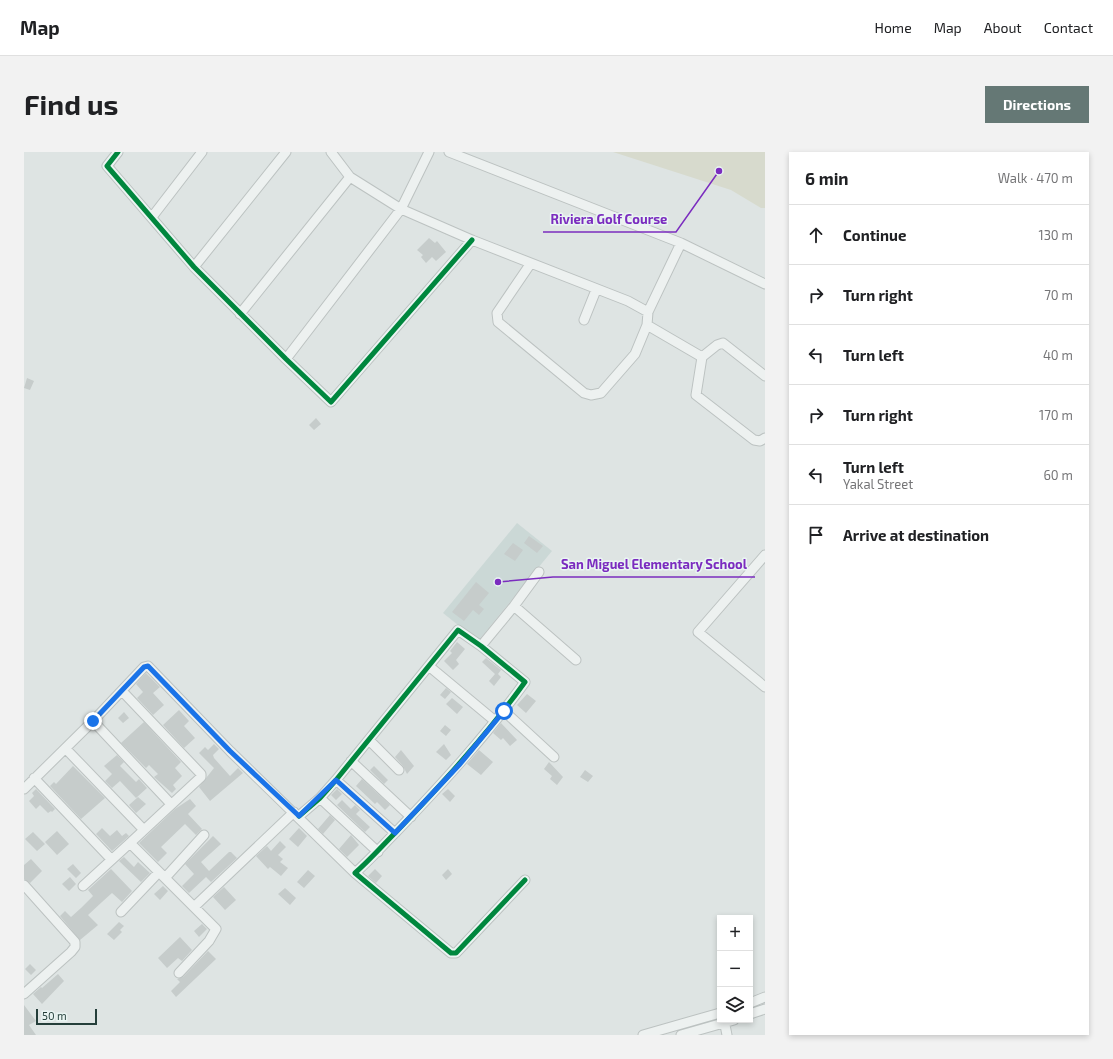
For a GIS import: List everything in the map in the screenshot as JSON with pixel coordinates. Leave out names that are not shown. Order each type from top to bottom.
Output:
[{"type":"street","points":[[118,152],[107,166],[194,267],[331,402],[472,240]]},
{"type":"street","points":[[152,217],[202,152]]},
{"type":"street","points":[[194,267],[286,152]]},
{"type":"street","points":[[331,152],[350,177],[401,209],[531,264],[628,301],[648,312]]},
{"type":"street","points":[[286,359],[401,209],[429,152]]},
{"type":"street","points":[[449,152],[680,243],[765,284]]},
{"type":"street","points":[[240,314],[350,177]]},
{"type":"street","points":[[531,264],[497,313],[498,322],[584,393],[597,395],[607,388],[635,354],[647,325],[648,312],[680,243]]},
{"type":"street","points":[[584,320],[596,290]]},
{"type":"street","points":[[647,325],[702,357]]},
{"type":"street","points":[[765,376],[723,343],[702,357],[696,395],[754,440],[760,441],[765,438]]},
{"type":"street","points":[[765,555],[698,632],[765,687]]},
{"type":"street","points":[[481,646],[514,606],[539,572]]},
{"type":"street","points":[[514,606],[576,660]]},
{"type":"street","points":[[194,907],[296,814],[320,798],[430,667],[458,630],[481,646],[525,682],[504,711],[460,764],[378,852],[355,873]]},
{"type":"street","points":[[24,789],[66,749],[146,666],[161,679],[230,751],[355,873],[451,953],[456,953],[525,880]]},
{"type":"street","points":[[430,667],[495,721]]},
{"type":"street","points":[[83,886],[201,777],[201,774],[122,691]]},
{"type":"street","points":[[504,711],[554,758]]},
{"type":"street","points":[[93,721],[171,804]]},
{"type":"street","points":[[369,740],[399,770]]},
{"type":"street","points":[[66,749],[144,830]]},
{"type":"street","points":[[350,761],[411,817]]},
{"type":"street","points":[[34,778],[112,859]]},
{"type":"street","points":[[336,780],[395,833]]},
{"type":"street","points":[[320,798],[378,852]]},
{"type":"street","points":[[121,912],[204,835]]},
{"type":"street","points":[[130,843],[216,930],[209,941],[179,972]]},
{"type":"street","points":[[24,885],[75,942],[75,947],[24,994]]},
{"type":"street","points":[[753,1002],[765,997]]},
{"type":"street","points":[[753,1013],[765,1008]]},
{"type":"street","points":[[643,1035],[717,1014]]},
{"type":"street","points":[[681,1035],[721,1023]]},
{"type":"street","points":[[724,1023],[727,1035]]},
{"type":"shaded area","points":[[613,152],[765,152],[765,208],[761,208],[731,190]]},
{"type":"shaded area","points":[[517,523],[552,551],[478,641],[443,613]]},
{"type":"building","points":[[429,238],[435,243],[437,241],[446,252],[436,261],[432,257],[426,263],[421,257],[423,255],[417,250]]},
{"type":"building","points":[[27,378],[34,381],[30,390],[24,388]]},
{"type":"building","points":[[316,418],[321,424],[314,430],[309,425]]},
{"type":"building","points":[[529,536],[543,546],[537,553],[524,543]]},
{"type":"building","points":[[513,543],[523,550],[515,561],[504,554]]},
{"type":"building","points":[[476,582],[489,593],[479,605],[484,609],[479,615],[473,610],[464,621],[452,612]]},
{"type":"building","points":[[457,642],[465,649],[456,660],[459,664],[453,670],[444,661],[452,653],[450,651]]},
{"type":"building","points":[[486,658],[501,670],[498,674],[501,677],[494,686],[489,681],[495,674],[482,662]]},
{"type":"building","points":[[146,673],[160,687],[153,693],[164,705],[153,715],[137,698],[143,692],[136,684]]},
{"type":"building","points":[[446,688],[451,692],[445,699],[440,695]]},
{"type":"building","points":[[527,694],[536,701],[526,713],[517,705]]},
{"type":"building","points":[[452,698],[463,707],[457,714],[446,704]]},
{"type":"building","points":[[179,710],[189,721],[184,726],[195,738],[184,748],[163,725]]},
{"type":"building","points":[[124,712],[129,718],[123,723],[118,718]]},
{"type":"building","points":[[144,722],[181,762],[175,768],[182,776],[173,785],[176,789],[172,793],[154,777],[158,774],[149,765],[146,768],[121,743]]},
{"type":"building","points":[[501,723],[517,740],[510,746],[503,738],[501,740],[493,733]]},
{"type":"building","points":[[445,725],[451,730],[446,736],[440,731]]},
{"type":"building","points":[[214,744],[219,749],[213,755],[214,758],[230,776],[238,768],[243,773],[210,801],[199,787],[214,768],[199,753],[205,747],[208,750]]},
{"type":"building","points":[[444,744],[451,755],[446,760],[436,752]]},
{"type":"building","points":[[401,750],[414,766],[407,774],[403,766],[395,757]]},
{"type":"building","points":[[479,750],[493,762],[481,775],[467,764]]},
{"type":"building","points":[[117,755],[124,762],[120,766],[136,782],[139,779],[147,788],[136,798],[120,781],[112,788],[105,781],[112,774],[104,766]]},
{"type":"building","points":[[549,762],[563,777],[557,785],[550,779],[552,776],[544,769]]},
{"type":"building","points":[[73,766],[105,798],[81,819],[50,786],[54,782],[56,784]]},
{"type":"building","points":[[374,766],[388,780],[384,784],[370,770]]},
{"type":"building","points":[[585,770],[593,776],[588,782],[580,777]]},
{"type":"building","points":[[362,779],[390,805],[385,810],[377,802],[375,804],[356,786]]},
{"type":"building","points":[[36,789],[55,809],[52,812],[51,811],[48,813],[40,805],[36,809],[29,801],[34,796],[32,793]]},
{"type":"building","points":[[337,789],[342,794],[336,800],[331,795]]},
{"type":"building","points":[[448,789],[455,796],[450,802],[442,794]]},
{"type":"building","points":[[138,797],[146,804],[136,813],[129,805]]},
{"type":"building","points":[[190,799],[196,806],[188,814],[202,829],[196,835],[185,824],[161,847],[167,853],[158,862],[139,843],[175,809]]},
{"type":"building","points":[[342,800],[351,809],[355,805],[360,810],[356,814],[370,827],[365,832],[337,805]]},
{"type":"building","points":[[330,815],[335,820],[323,834],[318,829]]},
{"type":"building","points":[[102,828],[110,836],[117,830],[122,836],[126,833],[129,836],[112,851],[96,834]]},
{"type":"building","points":[[299,828],[307,836],[298,847],[289,839]]},
{"type":"building","points":[[57,831],[69,844],[57,855],[45,842]]},
{"type":"building","points":[[33,832],[45,844],[37,851],[25,839]]},
{"type":"building","points":[[351,835],[359,845],[347,857],[339,849]]},
{"type":"building","points":[[213,836],[221,844],[201,862],[209,871],[229,852],[237,858],[211,882],[206,877],[189,893],[182,886],[194,874],[185,864]]},
{"type":"building","points":[[280,841],[286,847],[278,855],[283,859],[280,862],[288,868],[281,876],[270,867],[268,869],[256,856],[267,846],[271,851]]},
{"type":"building","points":[[124,857],[134,867],[138,862],[150,873],[141,882],[119,861]]},
{"type":"building","points":[[31,859],[42,871],[30,883],[24,879],[24,865]]},
{"type":"building","points":[[73,864],[81,873],[76,878],[67,869]]},
{"type":"building","points":[[111,869],[132,891],[122,902],[112,893],[88,915],[98,925],[80,940],[60,916],[65,911],[71,917],[81,908],[93,896],[88,890]]},
{"type":"building","points":[[375,869],[382,876],[376,883],[368,876]]},
{"type":"building","points":[[448,869],[452,874],[446,880],[442,875]]},
{"type":"building","points":[[308,870],[315,876],[304,888],[297,882]]},
{"type":"building","points":[[70,877],[76,884],[69,891],[62,884]]},
{"type":"building","points":[[163,886],[168,891],[160,900],[154,894]]},
{"type":"building","points":[[224,887],[236,900],[225,910],[213,897]]},
{"type":"building","points":[[285,888],[296,898],[290,905],[278,894]]},
{"type":"building","points":[[119,922],[124,926],[120,930],[122,932],[114,940],[107,934]]},
{"type":"building","points":[[202,924],[207,929],[199,937],[194,931]]},
{"type":"building","points":[[180,937],[192,950],[182,961],[178,958],[167,968],[158,958]]},
{"type":"building","points":[[208,951],[216,959],[176,997],[171,991],[180,982],[177,979],[183,977]]},
{"type":"building","points":[[30,964],[36,970],[31,975],[25,969]]},
{"type":"building","points":[[58,974],[64,981],[42,1004],[33,994]]},
{"type":"building","points":[[24,1005],[36,1021],[29,1025],[36,1035],[24,1035]]},
{"type":"cycle path","points":[[118,152],[107,166],[194,267],[331,402],[472,240]]},
{"type":"cycle path","points":[[299,816],[320,798],[336,780],[458,630],[481,646],[525,682],[479,741],[447,778],[355,873],[451,953],[456,953],[525,880]]},
{"type":"place","name":"Riviera Golf Course","points":[[719,171]]},
{"type":"place","name":"San Miguel Elementary School","points":[[498,582]]},
{"type":"route","points":[[93,721],[144,667],[148,666],[230,751],[299,816],[320,798],[336,780],[395,833],[460,764],[504,711]]}]
